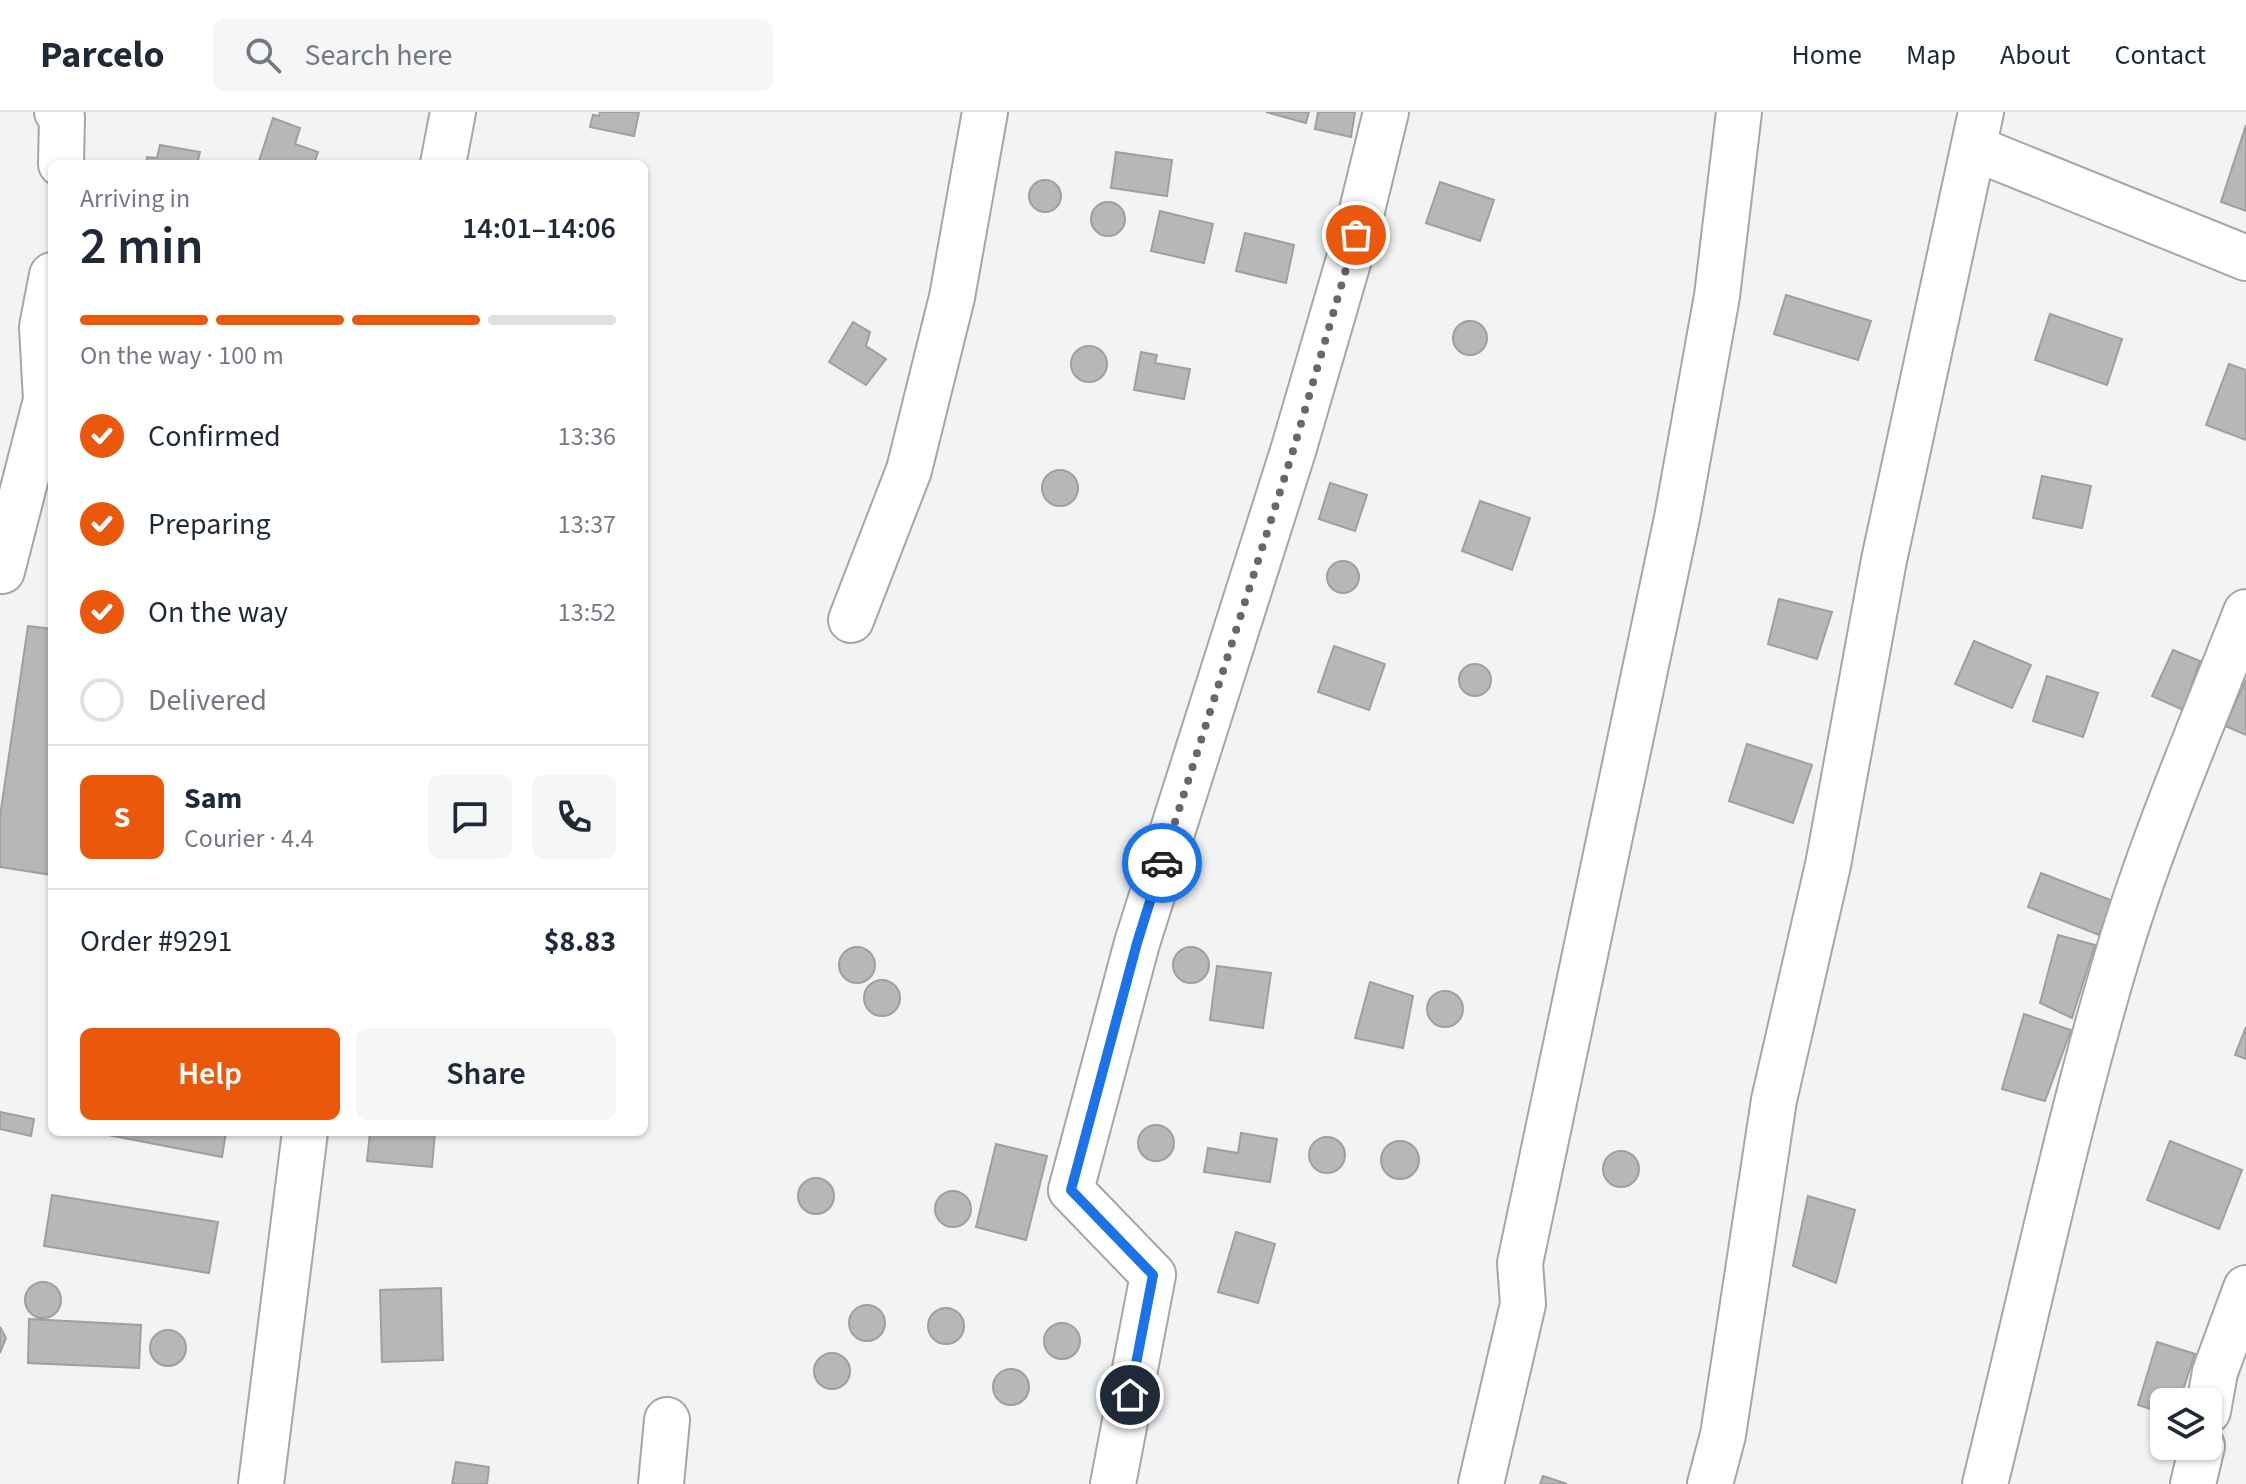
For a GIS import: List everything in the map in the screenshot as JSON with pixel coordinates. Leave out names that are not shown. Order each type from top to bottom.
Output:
[{"type":"street","points":[[57,112],[62,117],[61,160]]},
{"type":"street","points":[[444,160],[453,112]]},
{"type":"street","points":[[851,620],[909,470],[952,297],[985,112]]},
{"type":"street","points":[[1113,1484],[1153,1275],[1071,1190],[1137,943],[1293,451],[1356,235],[1386,112]]},
{"type":"street","points":[[1481,1484],[1523,1304],[1520,1263],[1677,518],[1717,296],[1739,112]]},
{"type":"street","points":[[1710,1484],[1723,1435],[1774,1100],[1825,880],[1884,560],[1977,130],[2246,258]]},
{"type":"street","points":[[2,571],[46,400],[42,327],[48,296]]},
{"type":"street","points":[[1985,1484],[2059,1174],[2119,951],[2153,848],[2246,612]]},
{"type":"street","points":[[261,1484],[304,1136]]},
{"type":"street","points":[[2212,1388],[2215,1372],[2246,1288]]},
{"type":"street","points":[[661,1484],[667,1420]]},
{"type":"street","points":[[2193,1484],[2199,1460]]},
{"type":"building","points":[[600,112],[639,112],[634,136],[590,127],[593,115],[599,116]]},
{"type":"building","points":[[1266,112],[1309,112],[1306,123]]},
{"type":"building","points":[[1318,112],[1355,112],[1351,137],[1315,129]]},
{"type":"building","points":[[273,118],[300,128],[295,144],[318,152],[315,160],[259,160]]},
{"type":"building","points":[[2246,125],[2246,211],[2221,202]]},
{"type":"building","points":[[160,145],[200,152],[198,160],[147,160],[147,157],[157,158]]},
{"type":"building","points":[[1116,152],[1172,160],[1167,196],[1111,188]]},
{"type":"building","points":[[1045,180],[1057,184],[1061,196],[1057,208],[1045,212],[1033,208],[1029,196],[1033,184]]},
{"type":"building","points":[[1440,182],[1494,200],[1480,241],[1426,223]]},
{"type":"building","points":[[1108,202],[1120,207],[1125,219],[1120,231],[1108,236],[1096,231],[1091,219],[1096,207]]},
{"type":"building","points":[[1160,211],[1213,224],[1204,263],[1151,251]]},
{"type":"building","points":[[1245,233],[1294,245],[1286,283],[1236,271]]},
{"type":"building","points":[[1786,295],[1871,321],[1858,360],[1774,334]]},
{"type":"building","points":[[2050,314],[2122,339],[2107,385],[2035,360]]},
{"type":"building","points":[[1470,321],[1482,326],[1487,338],[1482,350],[1470,355],[1458,350],[1453,338],[1458,326]]},
{"type":"building","points":[[853,322],[870,332],[866,346],[886,359],[866,385],[829,362]]},
{"type":"building","points":[[1089,346],[1102,351],[1107,364],[1102,377],[1089,382],[1076,377],[1071,364],[1076,351]]},
{"type":"building","points":[[1141,352],[1157,355],[1155,363],[1190,369],[1184,399],[1134,390]]},
{"type":"building","points":[[2229,364],[2246,370],[2246,440],[2206,425]]},
{"type":"building","points":[[1060,470],[1073,475],[1078,488],[1073,501],[1060,506],[1047,501],[1042,488],[1047,475]]},
{"type":"building","points":[[2042,476],[2091,486],[2082,528],[2033,518]]},
{"type":"building","points":[[1330,483],[1367,495],[1355,531],[1319,519]]},
{"type":"building","points":[[1480,501],[1530,518],[1512,570],[1462,551]]},
{"type":"building","points":[[1343,561],[1355,565],[1359,577],[1355,589],[1343,593],[1331,589],[1327,577],[1331,565]]},
{"type":"building","points":[[1779,599],[1832,612],[1817,659],[1768,644]]},
{"type":"building","points":[[28,626],[48,628],[48,874],[0,867],[0,816]]},
{"type":"building","points":[[1974,641],[2031,665],[2012,708],[1955,684]]},
{"type":"building","points":[[1334,646],[1385,664],[1369,710],[1318,692]]},
{"type":"building","points":[[2173,650],[2200,661],[2183,710],[2152,696]]},
{"type":"building","points":[[1475,664],[1486,669],[1491,680],[1486,691],[1475,696],[1464,691],[1459,680],[1464,669]]},
{"type":"building","points":[[2047,676],[2098,693],[2083,737],[2033,721]]},
{"type":"building","points":[[2246,680],[2246,735],[2225,726]]},
{"type":"building","points":[[1747,744],[1812,765],[1793,823],[1729,801]]},
{"type":"building","points":[[2041,873],[2113,901],[2099,935],[2028,907]]},
{"type":"building","points":[[2058,935],[2095,945],[2072,1018],[2040,1003]]},
{"type":"building","points":[[857,947],[870,952],[875,965],[870,978],[857,983],[844,978],[839,965],[844,952]]},
{"type":"building","points":[[1191,947],[1204,952],[1209,965],[1204,978],[1191,983],[1178,978],[1173,965],[1178,952]]},
{"type":"building","points":[[1217,966],[1271,973],[1263,1028],[1210,1020]]},
{"type":"building","points":[[882,980],[895,985],[900,998],[895,1011],[882,1016],[869,1011],[864,998],[869,985]]},
{"type":"building","points":[[1370,982],[1413,996],[1403,1048],[1355,1038]]},
{"type":"building","points":[[1445,991],[1458,996],[1463,1009],[1458,1022],[1445,1027],[1432,1022],[1427,1009],[1432,996]]},
{"type":"building","points":[[2024,1014],[2071,1030],[2045,1101],[2002,1089]]},
{"type":"building","points":[[2246,1027],[2246,1059],[2235,1055]]},
{"type":"building","points":[[0,1112],[34,1119],[31,1136],[0,1129]]},
{"type":"building","points":[[1156,1125],[1169,1130],[1174,1143],[1169,1156],[1156,1161],[1143,1156],[1138,1143],[1143,1130]]},
{"type":"building","points":[[1241,1133],[1277,1139],[1270,1182],[1204,1172],[1208,1148],[1238,1153]]},
{"type":"building","points":[[114,1136],[225,1136],[222,1157]]},
{"type":"building","points":[[370,1136],[435,1136],[432,1167],[367,1161]]},
{"type":"building","points":[[1327,1137],[1339,1143],[1345,1155],[1339,1167],[1327,1173],[1315,1167],[1309,1155],[1315,1143]]},
{"type":"building","points":[[1400,1141],[1413,1147],[1419,1160],[1413,1173],[1400,1179],[1387,1173],[1381,1160],[1387,1147]]},
{"type":"building","points":[[2170,1141],[2242,1170],[2219,1229],[2147,1200]]},
{"type":"building","points":[[996,1144],[1047,1156],[1026,1240],[976,1227]]},
{"type":"building","points":[[1621,1151],[1634,1156],[1639,1169],[1634,1182],[1621,1187],[1608,1182],[1603,1169],[1608,1156]]},
{"type":"building","points":[[816,1178],[829,1183],[834,1196],[829,1209],[816,1214],[803,1209],[798,1196],[803,1183]]},
{"type":"building","points":[[953,1191],[966,1196],[971,1209],[966,1222],[953,1227],[940,1222],[935,1209],[940,1196]]},
{"type":"building","points":[[52,1195],[218,1222],[209,1273],[44,1246]]},
{"type":"building","points":[[1808,1196],[1855,1210],[1836,1283],[1793,1266]]},
{"type":"building","points":[[1236,1232],[1275,1244],[1258,1303],[1218,1292]]},
{"type":"building","points":[[43,1282],[56,1287],[61,1300],[56,1313],[43,1318],[30,1313],[25,1300],[30,1287]]},
{"type":"building","points":[[441,1288],[443,1360],[382,1362],[380,1290]]},
{"type":"building","points":[[867,1305],[880,1310],[885,1323],[880,1336],[867,1341],[854,1336],[849,1323],[854,1310]]},
{"type":"building","points":[[946,1308],[959,1313],[964,1326],[959,1339],[946,1344],[933,1339],[928,1326],[933,1313]]},
{"type":"building","points":[[29,1319],[141,1325],[139,1368],[28,1363]]},
{"type":"building","points":[[1062,1323],[1075,1328],[1080,1341],[1075,1354],[1062,1359],[1049,1354],[1044,1341],[1049,1328]]},
{"type":"building","points":[[0,1327],[6,1338],[0,1353]]},
{"type":"building","points":[[168,1330],[181,1335],[186,1348],[181,1361],[168,1366],[155,1361],[150,1348],[155,1335]]},
{"type":"building","points":[[2157,1342],[2195,1354],[2184,1388],[2150,1388],[2150,1409],[2138,1405]]},
{"type":"building","points":[[832,1353],[845,1358],[850,1371],[845,1384],[832,1389],[819,1384],[814,1371],[819,1358]]},
{"type":"building","points":[[1011,1369],[1024,1374],[1029,1387],[1024,1400],[1011,1405],[998,1400],[993,1387],[998,1374]]},
{"type":"building","points":[[456,1462],[489,1467],[487,1484],[452,1484]]},
{"type":"building","points":[[1543,1476],[1567,1484],[1540,1484]]},
{"type":"way so far","points":[[1162,863],[1293,451],[1356,235]]},
{"type":"route","points":[[1130,1395],[1153,1275],[1071,1190],[1137,943],[1162,863]]}]
